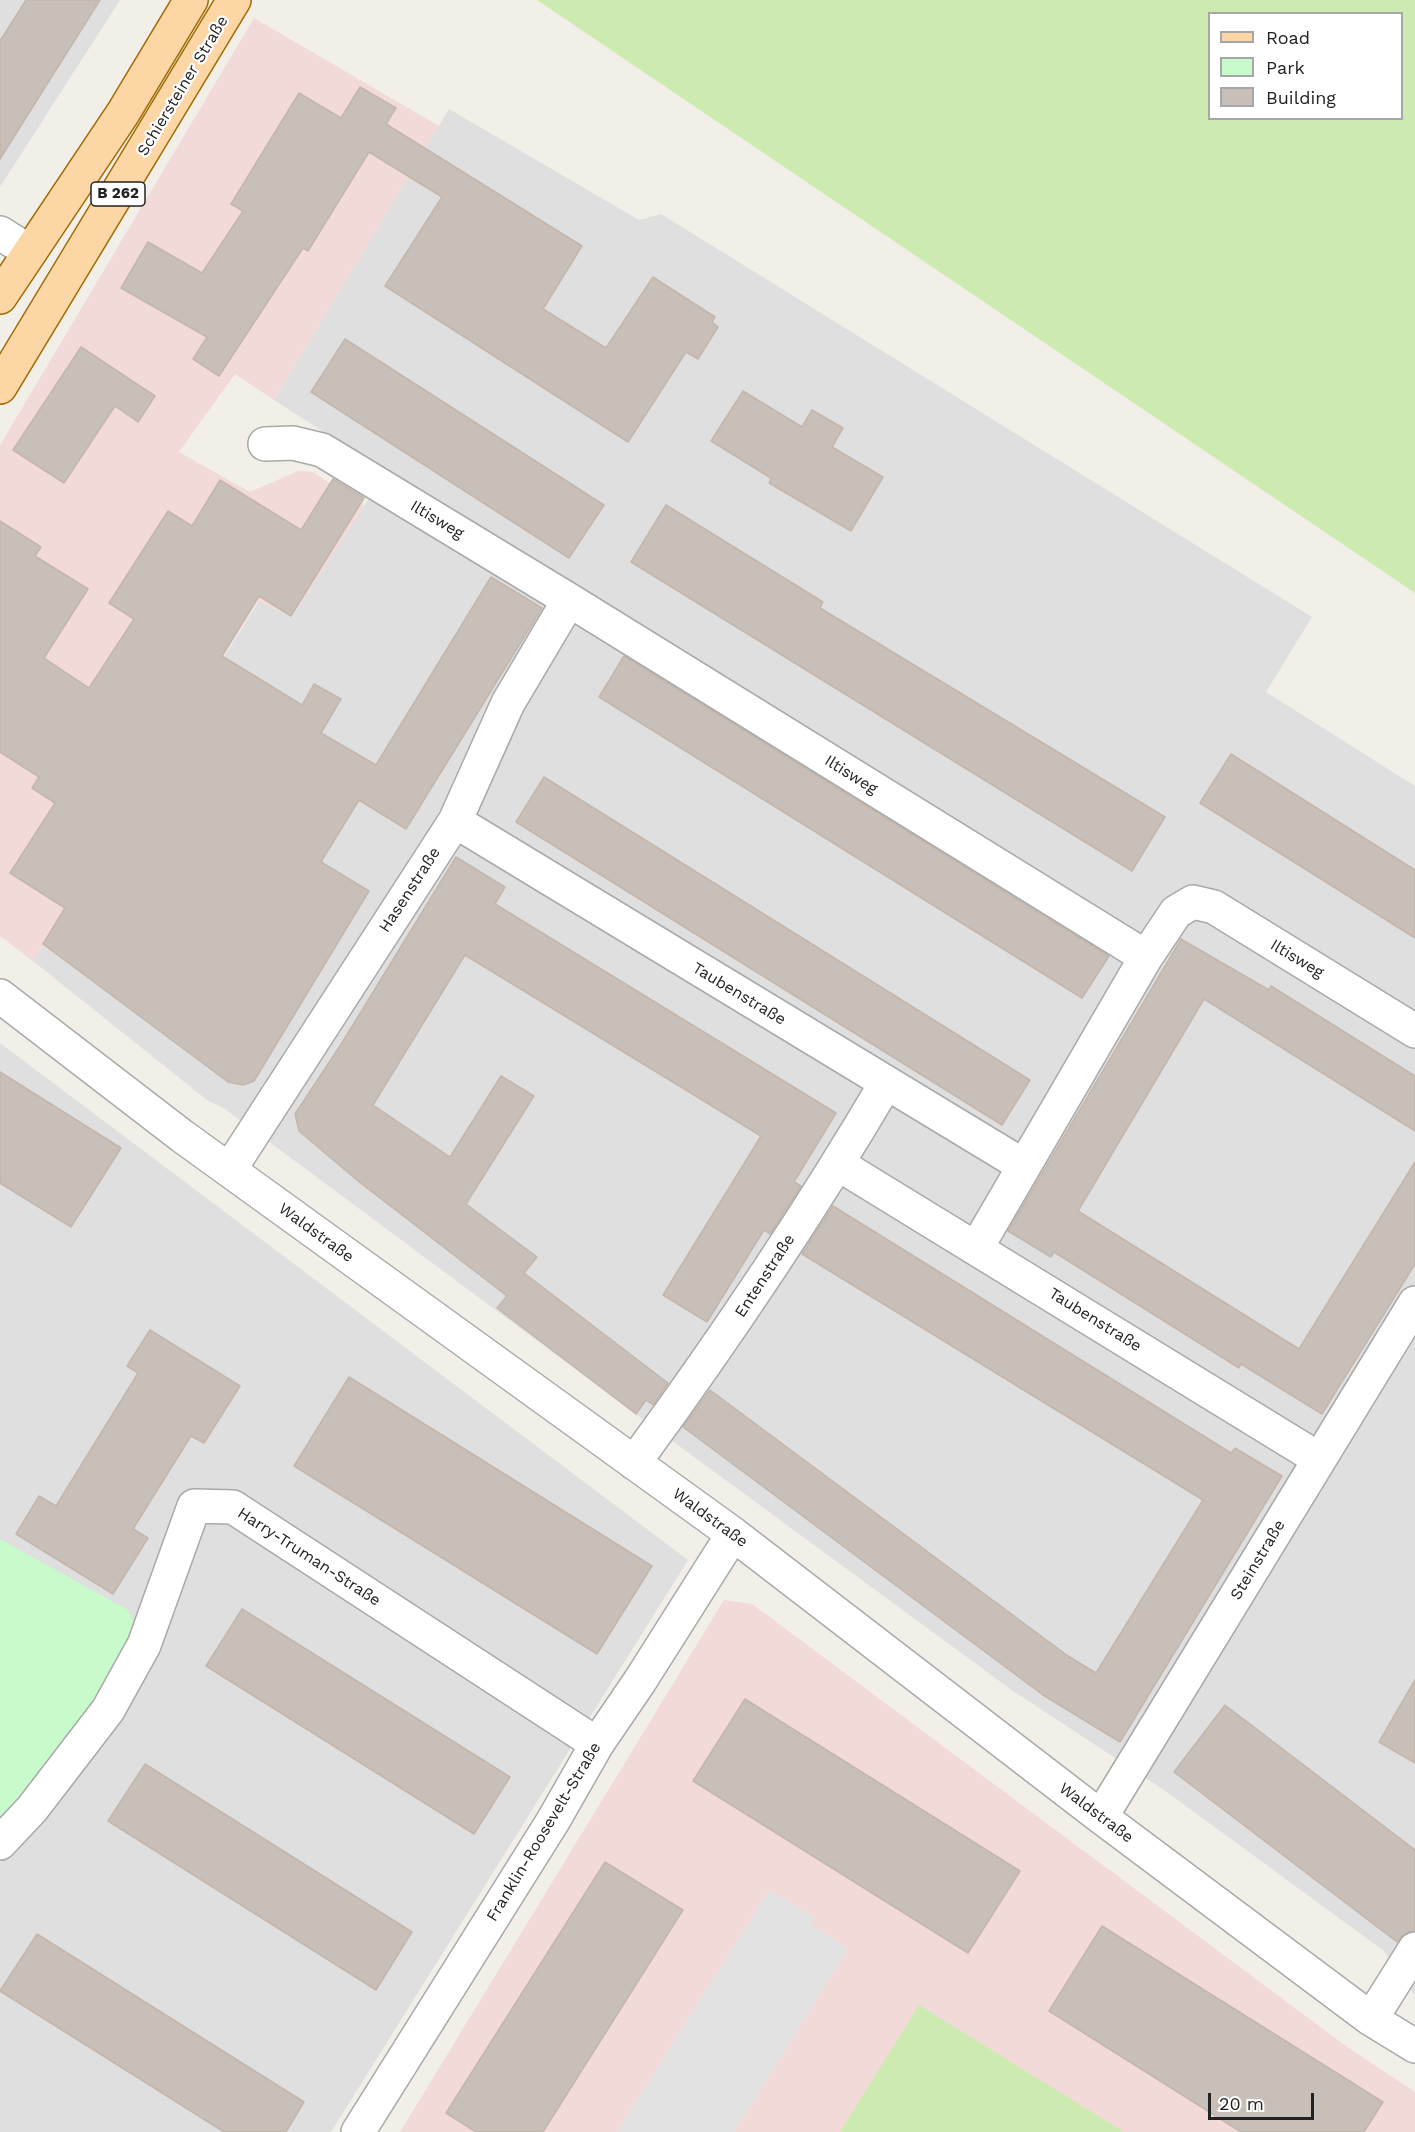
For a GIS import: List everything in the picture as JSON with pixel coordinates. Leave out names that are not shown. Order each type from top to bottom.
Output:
[{"type":"main road","name":"B 262","points":[[0,297],[123,113],[191,0]]},
{"type":"main road","name":"Schiersteiner Straße","points":[[0,387],[234,0]]},
{"type":"street","points":[[0,233],[30,252]]},
{"type":"street","name":"Iltisweg","points":[[265,444],[293,443],[322,450],[1146,957],[1176,912],[1193,902],[1214,907],[1415,1031]]},
{"type":"street","name":"Hasenstraße","points":[[230,1169],[455,821],[508,703],[569,600]]},
{"type":"street","name":"Taubenstraße","points":[[455,821],[1024,1166]]},
{"type":"street","points":[[977,1247],[1146,957]]},
{"type":"street","name":"Waldstraße","points":[[0,996],[182,1136],[733,1534],[1101,1817],[1371,2019],[1415,2046]]},
{"type":"street","name":"Entenstraße","points":[[634,1463],[706,1365],[838,1164],[886,1083]]},
{"type":"street","name":"Taubenstraße","points":[[838,1164],[977,1247],[1319,1459]]},
{"type":"street","name":"Steinstraße","points":[[1101,1817],[1415,1303]]},
{"type":"street","name":"Harry-Truman-Straße","points":[[0,1843],[32,1809],[108,1710],[144,1645],[194,1506],[232,1507],[597,1744]]},
{"type":"street","name":"Franklin-Roosevelt-Straße","points":[[358,2132],[553,1821],[597,1744],[640,1681],[733,1534]]},
{"type":"street","points":[[1371,2019],[1415,1949]]},
{"type":"shaded area","points":[[0,0],[120,0],[0,187]]},
{"type":"shaded area","points":[[254,18],[439,126],[274,400],[235,374],[179,452],[250,492],[298,471],[313,472],[365,506],[292,617],[258,601],[33,961],[0,936],[0,445]]},
{"type":"shaded area","points":[[449,109],[639,220],[661,214],[1312,617],[1266,692],[1415,786],[1415,1996],[1384,1951],[1164,1790],[1013,1691],[225,1109],[207,1100],[33,961],[259,601],[292,617],[386,472],[274,400]]},
{"type":"shaded area","points":[[0,1043],[688,1560],[331,2132],[0,2132]]},
{"type":"shaded area","points":[[724,1600],[752,1604],[1350,2049],[1415,2092],[1415,2132],[400,2132]]},
{"type":"shaded area","points":[[769,1890],[815,1918],[811,1925],[848,1949],[734,2132],[617,2132]]},
{"type":"green space","points":[[537,0],[1415,0],[1415,593]]},
{"type":"green space","points":[[0,1539],[128,1610],[144,1645],[0,1843]]},
{"type":"green space","points":[[919,2005],[1124,2132],[840,2132]]},
{"type":"building","points":[[26,0],[100,0],[0,159],[0,41]]},
{"type":"building","points":[[360,87],[396,108],[386,124],[582,246],[543,309],[606,348],[653,277],[715,317],[712,322],[718,327],[698,359],[686,352],[628,442],[385,286],[442,197],[369,152],[308,251],[303,248],[219,376],[193,359],[207,337],[121,288],[148,242],[202,273],[243,211],[231,204],[299,93],[341,118]]},
{"type":"building","points":[[345,339],[604,505],[569,558],[311,392]]},
{"type":"building","points":[[81,347],[155,396],[138,422],[115,406],[64,483],[13,450]]},
{"type":"building","points":[[743,391],[802,427],[812,410],[843,428],[832,447],[883,477],[851,531],[769,483],[771,478],[711,441]]},
{"type":"building","points":[[333,479],[364,498],[291,616],[259,596],[222,656],[302,705],[314,684],[341,699],[321,733],[376,765],[491,577],[542,608],[406,829],[359,800],[321,862],[369,891],[254,1081],[243,1085],[228,1082],[43,944],[65,908],[10,873],[55,803],[32,788],[39,777],[0,752],[0,521],[41,547],[35,556],[88,589],[44,658],[89,688],[134,619],[109,603],[168,511],[192,526],[220,480],[301,530]]},
{"type":"building","points":[[666,505],[823,602],[820,608],[1165,817],[1132,871],[631,562]]},
{"type":"building","points":[[624,656],[1109,956],[1082,998],[599,697]]},
{"type":"building","points":[[1231,754],[1415,870],[1415,938],[1200,803]]},
{"type":"building","points":[[544,777],[1030,1080],[1002,1125],[516,822]]},
{"type":"building","points":[[456,857],[505,887],[495,904],[836,1113],[794,1182],[801,1186],[770,1234],[764,1230],[707,1322],[663,1295],[761,1136],[465,955],[373,1105],[450,1157],[501,1076],[534,1096],[466,1204],[537,1257],[524,1273],[668,1383],[653,1405],[646,1400],[636,1414],[497,1308],[507,1296],[358,1181],[299,1131],[295,1114],[340,1046]]},
{"type":"building","points":[[1181,939],[1269,990],[1271,986],[1415,1076],[1415,1131],[1204,999],[1078,1211],[1299,1349],[1415,1162],[1415,1264],[1322,1414],[1241,1364],[1239,1368],[1054,1252],[1051,1257],[1008,1231]]},
{"type":"building","points":[[0,1072],[121,1148],[71,1227],[0,1183]]},
{"type":"building","points":[[833,1206],[1231,1453],[1235,1448],[1282,1476],[1120,1742],[1043,1695],[683,1427],[710,1390],[1068,1656],[1096,1673],[1203,1500],[802,1254]]},
{"type":"building","points":[[150,1330],[240,1386],[204,1443],[191,1436],[133,1529],[148,1538],[113,1594],[16,1534],[39,1496],[56,1506],[138,1373],[127,1366]]},
{"type":"building","points":[[349,1377],[652,1566],[597,1654],[294,1466]]},
{"type":"building","points":[[242,1609],[510,1777],[474,1834],[206,1666]]},
{"type":"building","points":[[1415,1680],[1415,1763],[1379,1742]]},
{"type":"building","points":[[745,1699],[1020,1871],[968,1953],[693,1781]]},
{"type":"building","points":[[1225,1705],[1415,1850],[1415,1930],[1406,1933],[1397,1942],[1174,1772]]},
{"type":"building","points":[[145,1764],[412,1932],[376,1990],[108,1821]]},
{"type":"building","points":[[605,1862],[683,1910],[543,2132],[476,2132],[446,2113]]},
{"type":"building","points":[[1102,1926],[1383,2102],[1364,2132],[1241,2132],[1049,2011]]},
{"type":"building","points":[[37,1934],[304,2102],[286,2132],[224,2132],[0,1991]]}]
